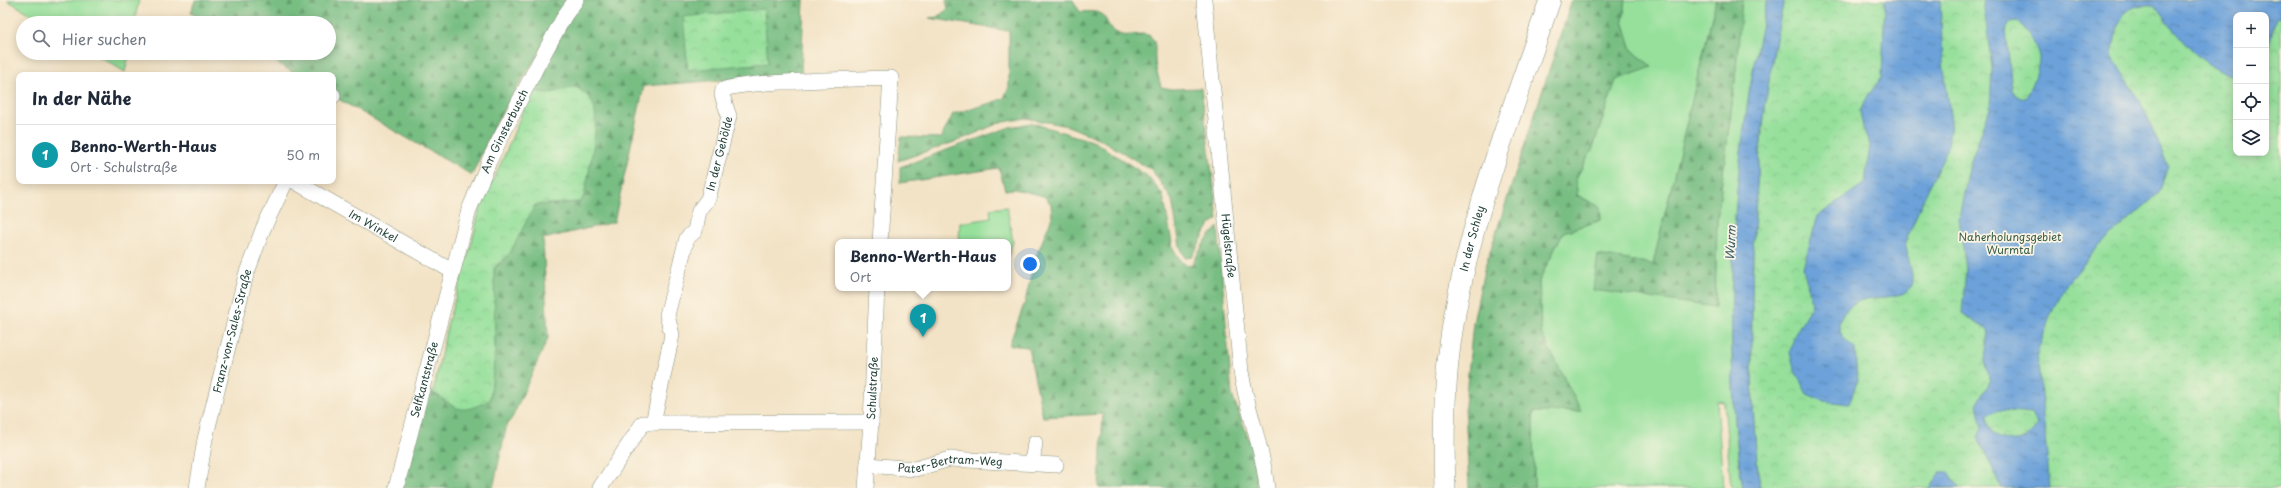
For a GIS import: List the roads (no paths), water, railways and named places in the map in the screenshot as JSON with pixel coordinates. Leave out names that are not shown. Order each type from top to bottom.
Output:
[{"type":"street","name":"Am Ginsterbusch","points":[[452,271],[469,210],[490,160],[536,68],[576,0]]},
{"type":"street","name":"Hügelstraße","points":[[1204,0],[1241,371],[1244,392],[1262,449],[1267,488]]},
{"type":"street","name":"In der Schley","points":[[1445,488],[1445,394],[1452,332],[1463,274],[1483,202],[1550,0]]},
{"type":"street","name":"In der Gehölde","points":[[654,423],[672,335],[667,315],[688,238],[695,231],[699,211],[708,199],[729,116],[722,95],[723,90],[727,88],[754,85],[891,78],[880,239]]},
{"type":"street","name":"Franz-von-Sales-Straße","points":[[197,488],[205,439],[246,275],[263,228],[285,184]]},
{"type":"street","name":"Im Winkel","points":[[299,184],[452,271]]},
{"type":"street","name":"Selfkantstraße","points":[[396,488],[452,271]]},
{"type":"street","name":"Schulstraße","points":[[866,488],[871,422],[877,291]]},
{"type":"street","points":[[600,488],[643,423],[871,422]]},
{"type":"street","points":[[1032,463],[1035,443]]},
{"type":"street","name":"Pater-Bertram-Weg","points":[[868,465],[914,469],[950,459],[1056,465]]},
{"type":"water","points":[[1767,0],[1784,0],[1776,37],[1764,112],[1754,225],[1752,371],[1755,441],[1760,488],[1743,488],[1736,436],[1732,349],[1735,217],[1750,87]]},
{"type":"water","points":[[1885,0],[1940,0],[1943,62],[1951,121],[1948,147],[1905,243],[1912,274],[1912,286],[1902,294],[1860,301],[1853,304],[1846,310],[1841,318],[1839,327],[1842,335],[1855,349],[1857,382],[1849,404],[1824,401],[1807,394],[1794,369],[1790,352],[1795,334],[1812,304],[1803,267],[1818,216],[1865,183],[1870,145],[1863,128],[1860,111],[1869,94],[1882,77]]},
{"type":"water","points":[[1983,0],[2281,0],[2281,18],[2276,17],[2269,45],[2269,12],[2233,12],[2233,76],[2210,65],[2199,57],[2180,38],[2155,5],[2133,7],[2126,12],[2118,26],[2112,56],[2144,109],[2168,166],[2159,193],[2097,248],[2068,283],[2051,314],[2037,353],[2050,488],[2002,488],[1978,438],[1982,428],[1977,403],[1990,382],[1985,361],[1988,331],[1962,313],[1966,269],[1959,218],[1970,164],[1990,108],[1992,68]],"holes":[[[2018,21],[2036,47],[2039,57],[2035,79],[2025,98],[2017,96],[2012,90],[2006,29],[2010,22]],[[1999,410],[2032,413],[2037,425],[2031,433],[2016,441],[2008,441],[1994,433],[1989,425],[1987,416]]]},
{"type":"water","points":[[1940,472],[1949,472],[1959,488],[1929,488]]},
{"type":"place","name":"Benno-Werth-Haus","points":[[923,337]]},
{"type":"park label","name":"Naherholungsgebiet Wurmtal","points":[[2010,243]]},
{"type":"water label","name":"Wurm","points":[[1731,243]]}]
